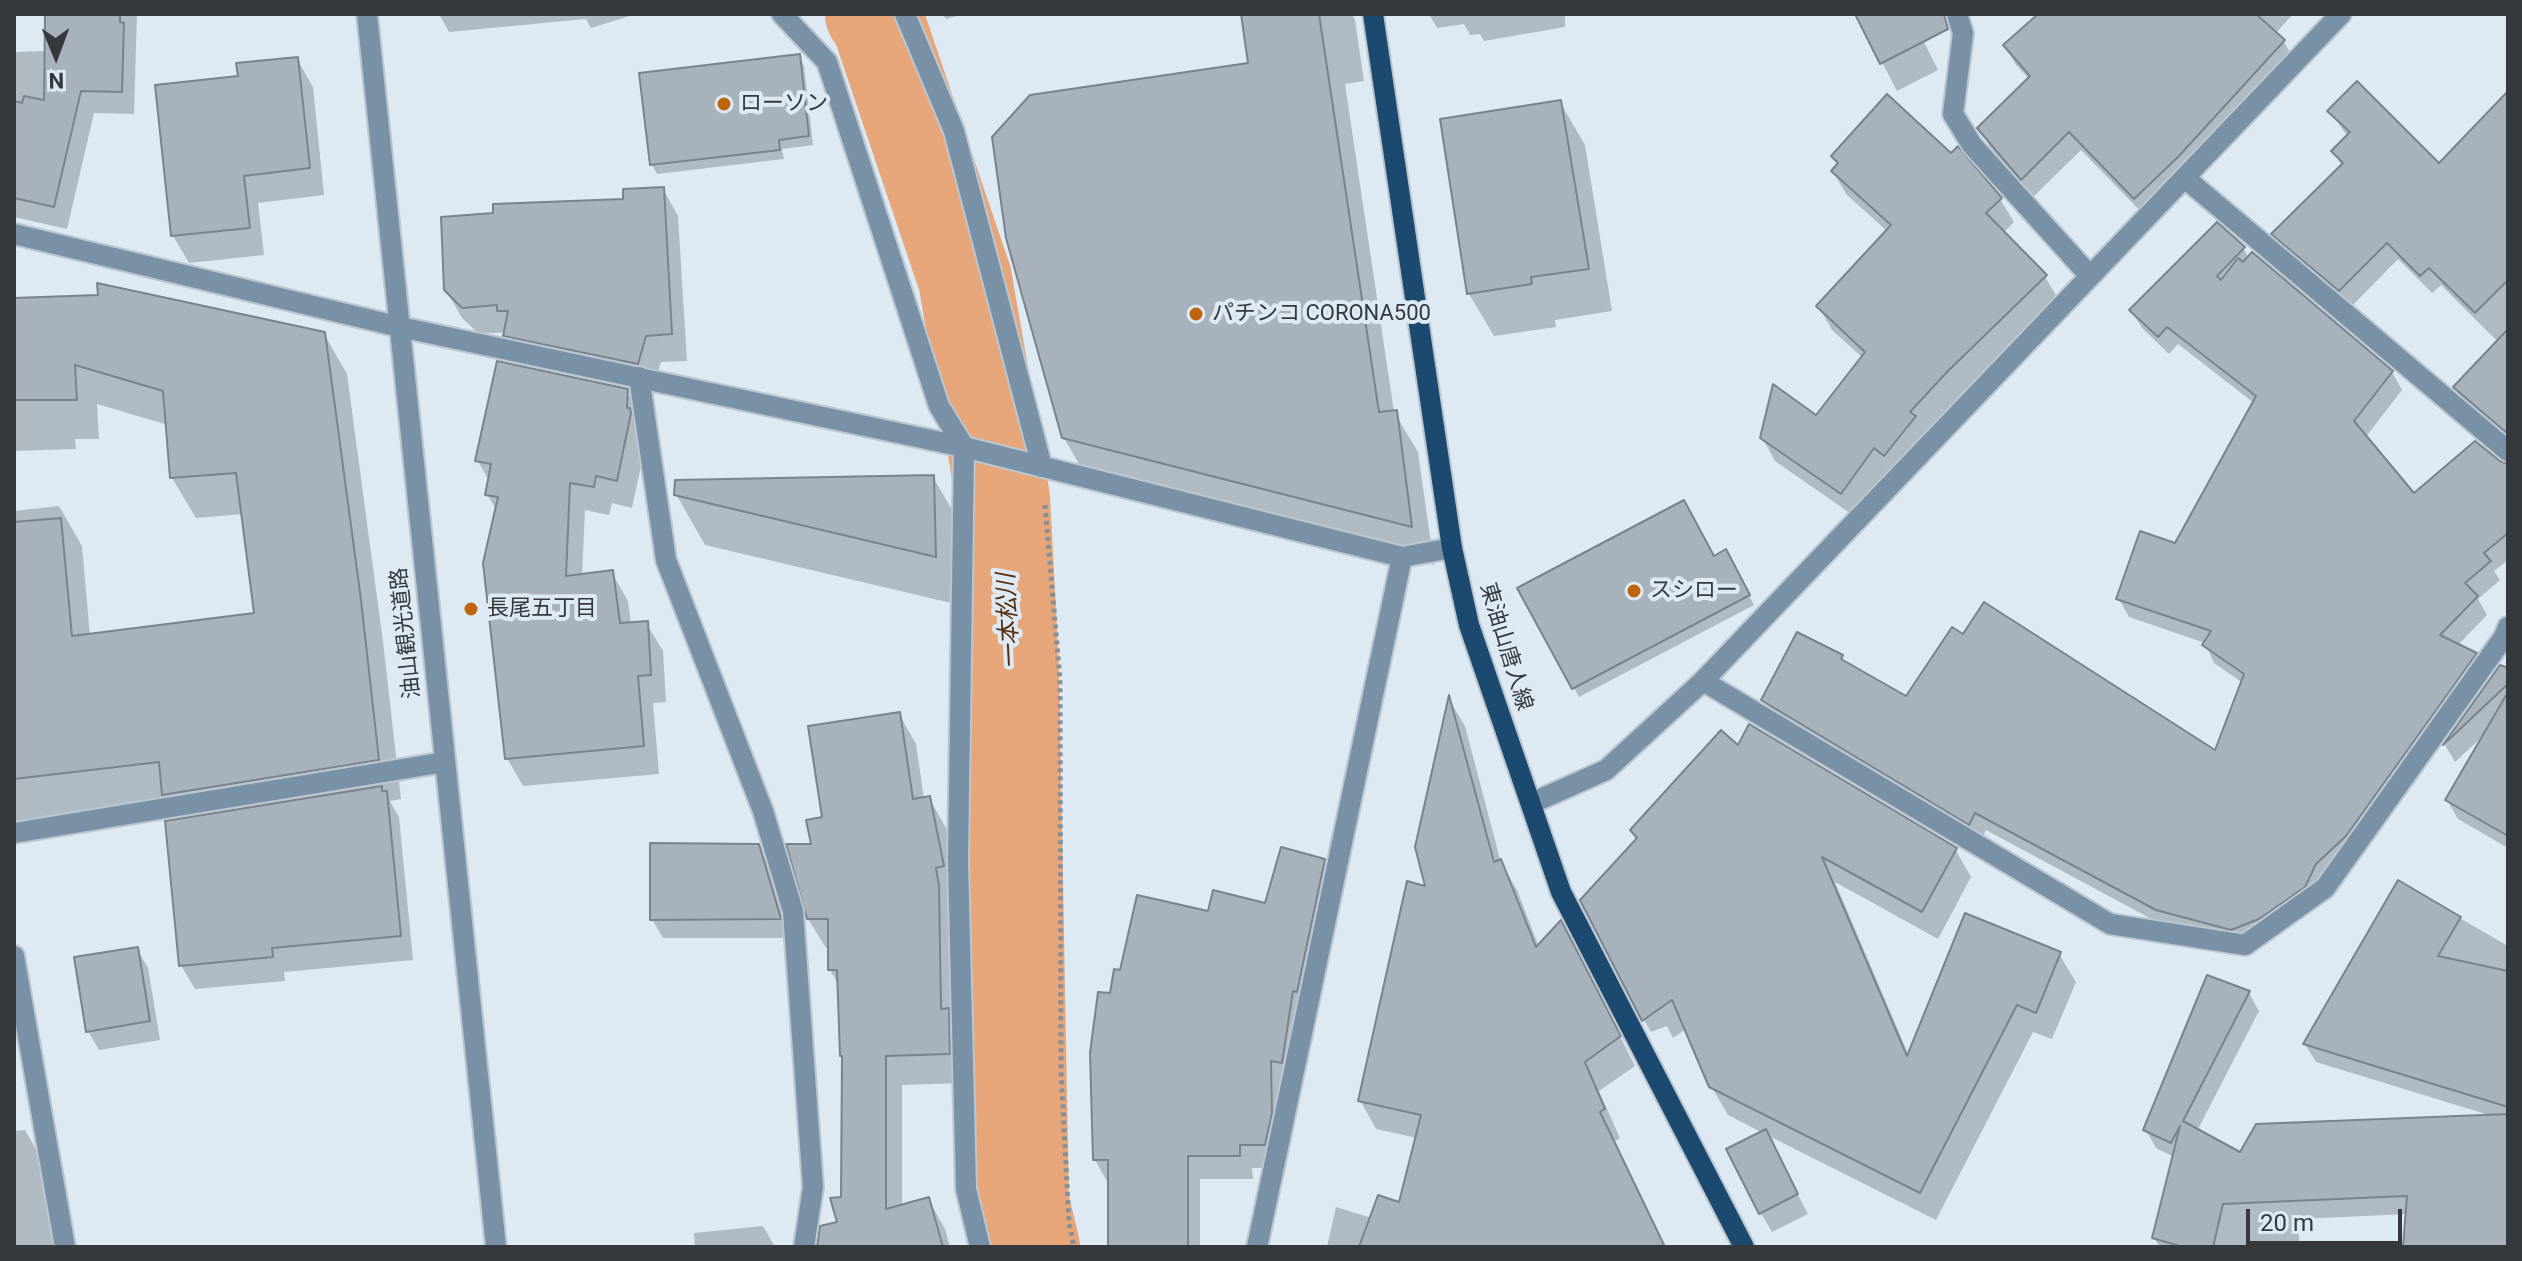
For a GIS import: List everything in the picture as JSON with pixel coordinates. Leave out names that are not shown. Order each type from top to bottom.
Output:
[{"type":"main road","name":"東油山唐人線","points":[[1373,14],[1452,548],[1469,625],[1561,892],[1744,1247]]},
{"type":"street","name":"油山観光道路","points":[[367,14],[496,1247]]},
{"type":"street","points":[[782,14],[827,62],[939,406],[964,447],[958,860],[966,1189],[980,1247]]},
{"type":"street","points":[[905,14],[954,131],[1036,466]]},
{"type":"street","points":[[1957,14],[1963,33],[1953,114],[1972,145],[2090,276]]},
{"type":"street","points":[[1532,803],[1606,770],[1703,681],[2341,14]]},
{"type":"street","points":[[2185,178],[2508,451]]},
{"type":"street","points":[[14,234],[400,327],[964,447],[1402,557],[1452,548]]},
{"type":"street","points":[[639,377],[666,560],[763,811],[793,911],[813,1187],[804,1247]]},
{"type":"street","points":[[1257,1247],[1402,557]]},
{"type":"street","points":[[1703,681],[2110,924],[2245,945],[2325,888],[2504,637],[2508,627]]},
{"type":"street","points":[[14,833],[445,762]]},
{"type":"street","points":[[14,956],[65,1247]]},
{"type":"path","points":[[1036,466],[1060,680],[1061,1071],[1069,1223],[1074,1247]]},
{"type":"building","points":[[45,14],[120,14],[120,22],[124,23],[122,92],[81,91],[54,207],[14,198],[14,101],[22,103],[24,96],[44,100]]},
{"type":"building","name":"パチンコ CORONA500","points":[[1241,14],[1319,14],[1379,412],[1397,410],[1412,527],[1062,438],[1006,238],[992,137],[1030,95],[1248,63]]},
{"type":"building","points":[[1855,14],[1944,14],[1948,29],[1880,64]]},
{"type":"building","points":[[2038,14],[2256,14],[2285,40],[2179,156],[2134,199],[2069,132],[2021,180],[1977,128],[2030,76],[2003,45]]},
{"type":"building","name":"ローソン","points":[[800,54],[809,136],[779,140],[780,150],[650,165],[639,73]]},
{"type":"building","points":[[298,57],[310,168],[244,176],[250,228],[171,236],[155,85],[238,76],[236,63]]},
{"type":"building","points":[[2357,81],[2439,163],[2508,91],[2508,280],[2475,313],[2429,268],[2420,276],[2387,243],[2339,291],[2271,234],[2343,163],[2331,151],[2350,132],[2327,111]]},
{"type":"building","points":[[1887,94],[1951,153],[1958,146],[2002,198],[1986,213],[2047,275],[1910,412],[1916,416],[1884,456],[1874,448],[1841,494],[1760,438],[1773,384],[1816,415],[1865,352],[1816,306],[1891,225],[1831,171],[1838,163],[1831,156]]},
{"type":"building","points":[[1561,100],[1589,269],[1531,277],[1532,284],[1467,294],[1440,119]]},
{"type":"building","points":[[664,187],[672,334],[646,336],[638,364],[503,336],[508,311],[497,311],[497,305],[462,308],[444,290],[441,217],[493,213],[493,204],[623,199],[623,189]]},
{"type":"building","points":[[2217,222],[2245,247],[2217,276],[2221,280],[2238,258],[2243,262],[2252,252],[2393,371],[2354,421],[2414,493],[2475,441],[2508,464],[2508,533],[2484,553],[2491,561],[2465,583],[2478,596],[2440,635],[2477,653],[2346,836],[2316,864],[2305,887],[2259,919],[2231,930],[2156,910],[1975,813],[1969,825],[1761,700],[1797,632],[1843,655],[1841,659],[1906,696],[1952,627],[1963,634],[1984,602],[2215,750],[2244,674],[2202,645],[2211,631],[2116,599],[2140,531],[2175,543],[2256,396],[2167,327],[2158,337],[2129,310]]},
{"type":"building","points":[[97,283],[325,332],[379,760],[162,795],[159,762],[14,779],[14,522],[61,518],[72,636],[254,613],[236,473],[170,478],[163,391],[75,365],[77,400],[14,400],[14,298],[98,295]]},
{"type":"building","points":[[2508,329],[2508,434],[2453,387]]},
{"type":"building","points":[[497,361],[628,389],[627,408],[631,413],[617,481],[596,476],[594,487],[570,483],[566,576],[613,570],[620,623],[648,621],[651,675],[638,676],[644,746],[505,759],[483,563],[498,497],[485,495],[491,464],[475,461]]},
{"type":"building","points":[[934,475],[936,557],[674,495],[675,480]]},
{"type":"building","name":"スシロー","points":[[1684,500],[1714,556],[1726,549],[1750,595],[1572,689],[1517,588]]},
{"type":"building","points":[[2500,665],[2508,668],[2508,684],[2443,745]]},
{"type":"building","points":[[2508,692],[2508,836],[2445,800]]},
{"type":"building","points":[[1449,695],[1494,862],[1501,859],[1536,947],[1561,920],[1621,1036],[1585,1062],[1605,1109],[1600,1112],[1665,1247],[1359,1247],[1378,1195],[1399,1202],[1421,1115],[1358,1101],[1407,881],[1425,886],[1415,847]]},
{"type":"building","points":[[900,712],[913,799],[930,796],[944,866],[936,868],[941,1009],[949,1008],[950,1054],[886,1056],[886,1209],[929,1197],[943,1247],[817,1247],[820,1226],[837,1222],[830,1198],[841,1197],[842,1056],[837,970],[828,970],[828,919],[807,919],[786,844],[811,844],[806,820],[822,817],[808,726]]},
{"type":"building","points":[[1749,724],[1957,848],[1922,912],[1822,857],[1907,1056],[1965,913],[2061,952],[2036,1013],[2017,1005],[1920,1193],[1709,1087],[1672,1000],[1642,1021],[1580,900],[1637,838],[1630,830],[1721,730],[1738,745]]},
{"type":"building","points":[[382,786],[382,791],[387,791],[401,936],[272,948],[273,957],[179,966],[165,821]]},
{"type":"building","points":[[650,843],[759,844],[781,919],[650,920]]},
{"type":"building","points":[[1281,847],[1325,859],[1297,992],[1293,991],[1282,1063],[1271,1061],[1272,1114],[1265,1145],[1240,1145],[1240,1156],[1188,1156],[1188,1247],[1108,1247],[1108,1160],[1093,1160],[1090,1053],[1098,992],[1110,993],[1114,969],[1120,970],[1137,895],[1208,911],[1213,890],[1265,903]]},
{"type":"building","points":[[2398,880],[2461,917],[2438,956],[2508,971],[2508,1107],[2303,1044]]},
{"type":"building","points":[[138,947],[150,1021],[86,1032],[74,957]]},
{"type":"building","points":[[2207,975],[2250,991],[2183,1121],[2240,1152],[2256,1124],[2508,1114],[2508,1247],[2403,1247],[2407,1196],[2223,1204],[2213,1247],[2183,1247],[2152,1238],[2180,1126],[2171,1143],[2143,1130]]},
{"type":"building","points":[[1766,1129],[1798,1194],[1759,1214],[1726,1149]]},
{"type":"waterway","name":"一本松川","points":[[872,14],[877,19],[965,279],[1003,498],[1012,668],[1022,1202],[1033,1247]]},
{"type":"place","name":"ローソン","points":[[724,104]]},
{"type":"place","name":"パチンコ CORONA500","points":[[1196,314]]},
{"type":"place","name":"スシロー","points":[[1634,591]]},
{"type":"place","name":"長尾五丁目","points":[[471,609]]}]
